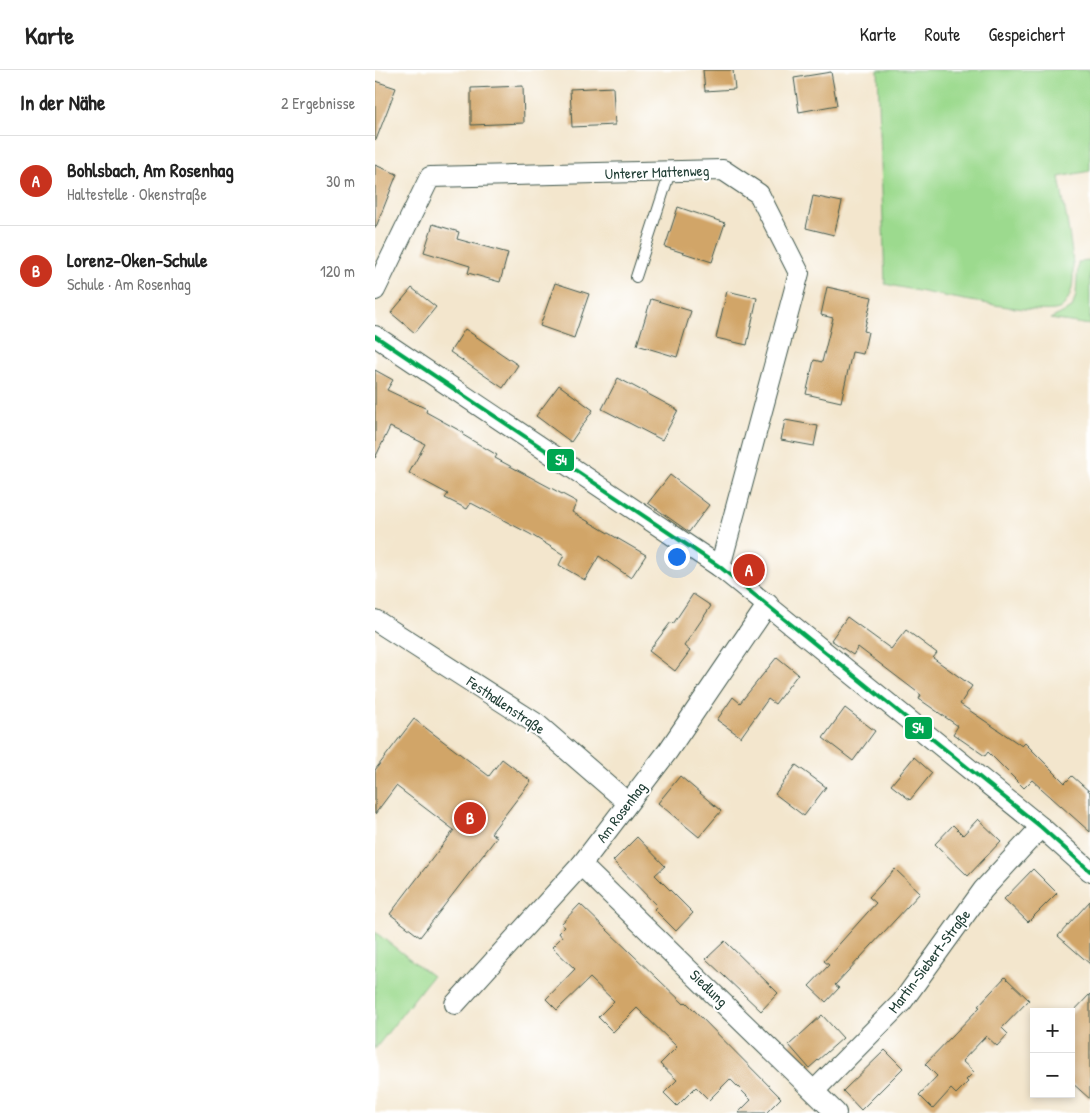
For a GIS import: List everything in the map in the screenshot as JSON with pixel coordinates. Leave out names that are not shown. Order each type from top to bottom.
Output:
[{"type":"street","name":"Unterer Mattenweg","points":[[375,290],[430,177],[723,170],[759,194],[799,273],[720,567]]},
{"type":"street","points":[[375,336],[720,567],[1041,827],[1090,871]]},
{"type":"street","name":"Am Rosenhag","points":[[455,1004],[581,864],[668,751],[768,604]]},
{"type":"street","name":"Festhallenstraße","points":[[375,620],[537,724],[627,802]]},
{"type":"street","name":"Martin-Siebert-Straße","points":[[814,1091],[902,1002],[983,890],[1041,827]]},
{"type":"street","name":"Siedlung","points":[[581,864],[835,1113]]},
{"type":"lane","points":[[636,277],[670,172]]},
{"type":"green space","points":[[878,70],[1090,70],[1090,171],[1059,177],[1073,268],[1071,291],[1067,302],[1061,308],[1047,310],[1003,306],[885,284]]},
{"type":"green space","points":[[1090,261],[1090,325],[1050,319],[1072,308],[1076,295],[1078,262]]},
{"type":"green space","points":[[375,932],[432,976],[375,1049]]},
{"type":"building","points":[[703,70],[733,70],[735,89],[705,91]]},
{"type":"building","points":[[831,72],[837,105],[799,112],[794,78]]},
{"type":"building","points":[[375,81],[396,88],[376,140],[375,139]]},
{"type":"building","points":[[523,86],[524,123],[471,125],[471,88]]},
{"type":"building","points":[[613,87],[615,125],[572,127],[570,89]]},
{"type":"building","points":[[375,165],[397,174],[376,227],[375,227]]},
{"type":"building","points":[[813,196],[842,202],[834,235],[806,228]]},
{"type":"building","points":[[678,207],[725,223],[712,262],[665,247]]},
{"type":"building","points":[[433,224],[459,232],[457,239],[508,253],[500,282],[468,273],[470,266],[424,252]]},
{"type":"building","points":[[555,283],[589,294],[574,338],[540,326]]},
{"type":"building","points":[[827,287],[872,297],[864,331],[868,332],[863,354],[852,352],[841,402],[806,394],[814,360],[822,362],[833,318],[821,315]]},
{"type":"building","points":[[412,288],[436,307],[415,333],[391,313]]},
{"type":"building","points":[[727,291],[757,298],[747,345],[716,338]]},
{"type":"building","points":[[651,299],[691,311],[677,357],[637,345]]},
{"type":"building","points":[[465,329],[518,365],[503,388],[450,352]]},
{"type":"building","points":[[375,370],[393,380],[387,390],[427,409],[426,412],[464,433],[463,435],[497,455],[495,458],[577,502],[572,512],[646,555],[631,578],[599,556],[585,580],[559,565],[564,555],[530,534],[471,503],[467,509],[445,498],[448,494],[409,473],[425,444],[390,427],[375,458]]},
{"type":"building","points":[[618,378],[678,410],[662,440],[602,409]]},
{"type":"building","points":[[559,385],[593,410],[571,442],[536,416]]},
{"type":"building","points":[[785,420],[818,426],[814,446],[781,440]]},
{"type":"building","points":[[670,475],[709,505],[689,532],[648,503]]},
{"type":"building","points":[[693,594],[711,606],[684,646],[690,651],[675,671],[649,651],[671,622],[673,624]]},
{"type":"building","points":[[847,617],[891,649],[906,630],[937,653],[933,658],[972,686],[960,704],[1022,746],[1025,743],[1065,783],[1072,776],[1090,792],[1090,832],[1032,780],[1024,788],[988,752],[985,756],[953,734],[958,726],[919,699],[921,695],[858,647],[853,655],[831,640]]},
{"type":"building","points":[[777,657],[798,674],[775,704],[768,699],[741,737],[717,720],[733,697],[740,703]]},
{"type":"building","points":[[845,708],[875,731],[853,761],[823,738]]},
{"type":"building","points":[[414,719],[489,776],[502,759],[531,781],[491,833],[497,837],[420,937],[390,914],[454,830],[396,786],[375,814],[375,770]]},
{"type":"building","points":[[914,757],[932,773],[910,800],[891,785]]},
{"type":"building","points":[[796,765],[826,787],[804,816],[775,794]]},
{"type":"building","points":[[680,776],[721,811],[699,837],[658,803]]},
{"type":"building","points":[[978,819],[1001,841],[968,876],[935,844],[953,825],[963,835]]},
{"type":"building","points":[[637,837],[665,866],[655,875],[693,913],[676,931],[654,909],[657,906],[613,861]]},
{"type":"building","points":[[895,869],[920,893],[835,985],[839,988],[826,1002],[809,986],[829,965],[824,961],[876,903],[869,897]]},
{"type":"building","points":[[1033,869],[1057,893],[1028,922],[1004,899]]},
{"type":"building","points":[[1090,901],[1090,964],[1058,936]]},
{"type":"building","points":[[580,904],[684,1004],[686,1002],[781,1098],[766,1113],[738,1113],[751,1100],[730,1079],[709,1100],[696,1087],[677,1106],[664,1093],[677,1080],[660,1064],[677,1047],[637,1008],[613,1032],[598,1017],[614,1001],[590,978],[557,1010],[546,999],[575,969],[552,947],[562,937],[559,933],[565,927],[561,924]]},
{"type":"building","points":[[725,941],[778,993],[761,1011],[706,959]]},
{"type":"building","points":[[1005,977],[1029,1000],[1002,1028],[1008,1034],[997,1046],[986,1036],[962,1061],[974,1072],[966,1080],[968,1082],[956,1094],[951,1089],[933,1109],[919,1095],[937,1076],[925,1064],[980,1007],[978,1006]]},
{"type":"building","points":[[1090,994],[1090,1099],[1075,1086],[1075,1010]]},
{"type":"building","points":[[822,1015],[843,1038],[809,1068],[789,1045]]},
{"type":"building","points":[[885,1050],[903,1068],[861,1110],[843,1091]]},
{"type":"transit line","name":"S4","points":[[375,336],[720,567],[1041,827],[1090,871]]},
{"type":"place","name":"Bohlsbach, Am Rosenhag","points":[[749,570]]},
{"type":"place","name":"Lorenz-Oken-Schule","points":[[470,818]]}]
